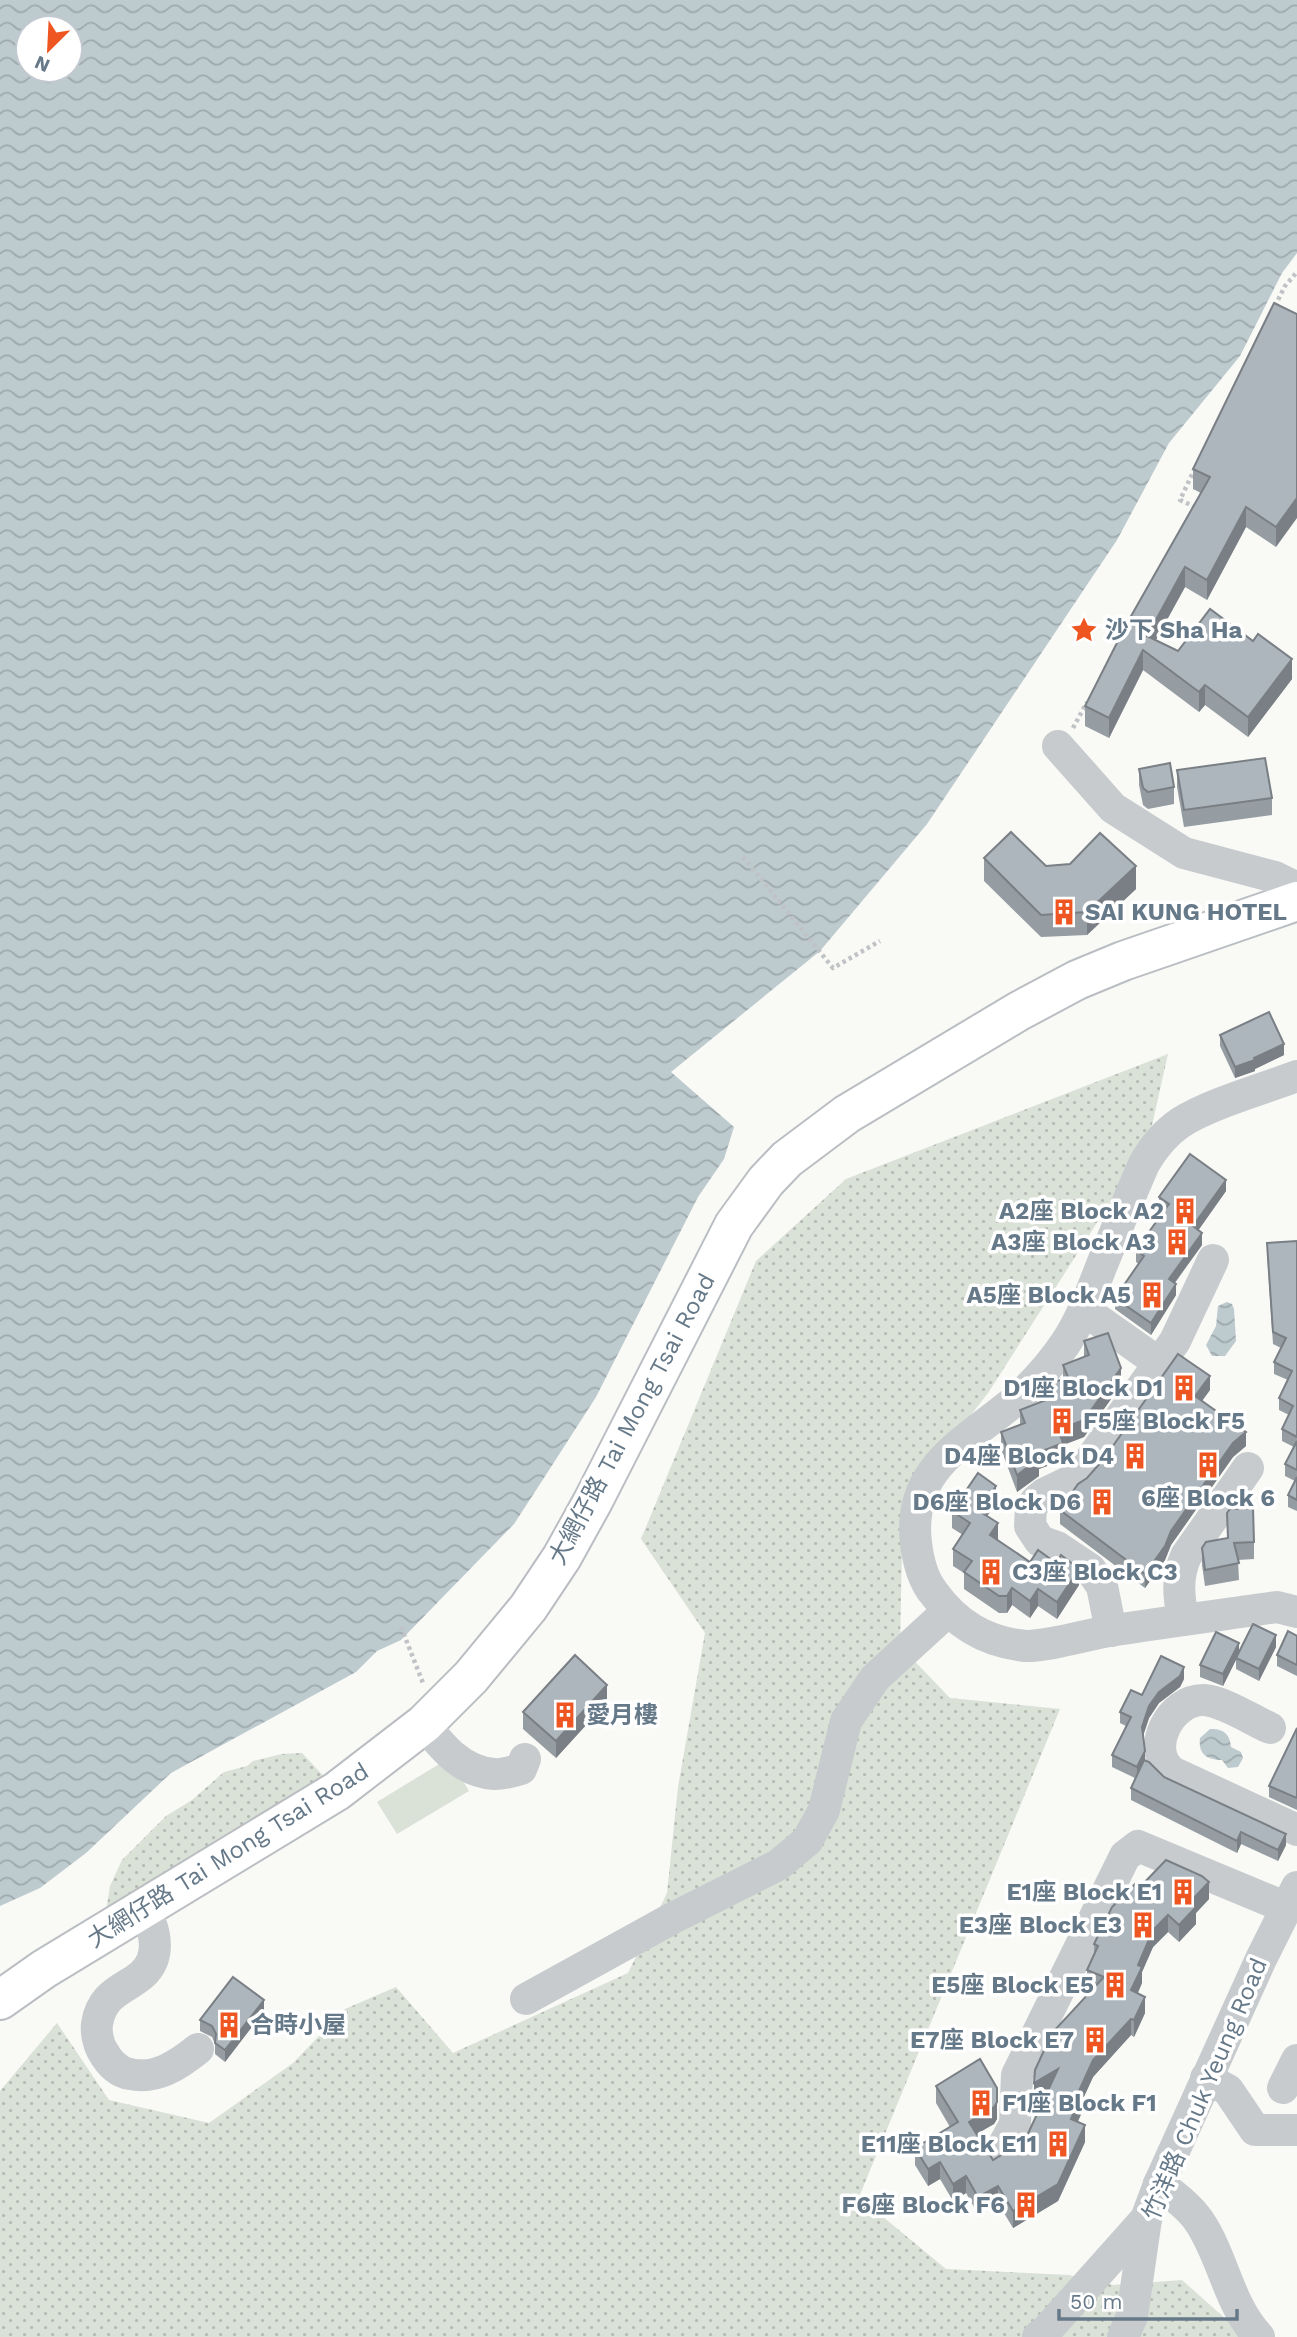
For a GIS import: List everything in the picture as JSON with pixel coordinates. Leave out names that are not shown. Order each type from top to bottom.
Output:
[{"type":"main road","name":"大網仔路 Tai Mong Tsai Road","points":[[0,2000],[44,1969],[315,1806],[364,1773],[431,1718],[471,1677],[528,1608],[562,1557],[727,1237],[749,1202],[787,1159],[847,1114],[1019,1011],[1077,980],[1123,961],[1297,901]]},
{"type":"street","points":[[1058,746],[1113,808],[1184,853],[1275,877],[1297,888]]},
{"type":"street","points":[[1297,1076],[1196,1115],[1164,1136],[1144,1164],[1084,1310],[1066,1342],[1032,1384],[1013,1402],[950,1450],[931,1474],[919,1501],[914,1530],[918,1560],[929,1588],[947,1612],[971,1630],[999,1642],[1029,1646],[1277,1607],[1297,1612]]},
{"type":"street","points":[[1111,1631],[1102,1586],[1090,1569],[1057,1547],[1040,1541],[1030,1526],[1029,1517],[1037,1500],[1044,1494],[1063,1486],[1082,1472],[1175,1341],[1213,1260]]},
{"type":"street","points":[[1084,1310],[1159,1363]]},
{"type":"street","points":[[1183,1620],[1178,1589],[1181,1566],[1248,1468]]},
{"type":"street","points":[[526,1999],[671,1919],[778,1865],[807,1841],[824,1810],[846,1721],[875,1678],[947,1612]]},
{"type":"street","points":[[1270,1728],[1219,1704],[1206,1700],[1196,1701],[1180,1708],[1170,1719],[1161,1735],[1160,1755],[1172,1772],[1297,1830]]},
{"type":"street","points":[[431,1718],[445,1750],[470,1768],[495,1774],[521,1769],[525,1759]]},
{"type":"street","points":[[1002,2148],[1015,2124],[1017,2075],[1125,1856],[1138,1846],[1292,1898]]},
{"type":"street","name":"竹洋路 Chuk Yeung Road","points":[[1123,2337],[1132,2316],[1146,2218],[1159,2184],[1206,2078],[1284,1943],[1292,1898]]},
{"type":"street","points":[[145,1909],[153,1928],[155,1949],[152,1961],[146,1970],[108,1997],[99,2012],[96,2030],[101,2049],[114,2067],[128,2074],[151,2076],[177,2066],[198,2049]]},
{"type":"street","points":[[1283,2088],[1297,2060]]},
{"type":"street","points":[[1206,2078],[1228,2090],[1255,2130],[1297,2130]]},
{"type":"street","points":[[1159,2184],[1199,2221],[1238,2309],[1259,2337]]},
{"type":"street","points":[[1038,2337],[1146,2218]]},
{"type":"path","points":[[1273,310],[1285,286],[1297,272]]},
{"type":"path","points":[[1191,520],[1197,508],[1180,499],[1197,464]]},
{"type":"path","points":[[1058,746],[1076,725],[1093,691]]},
{"type":"path","points":[[743,857],[833,968],[880,941]]},
{"type":"path","points":[[401,1627],[429,1699],[431,1718]]},
{"type":"shaded area","points":[[1168,1054],[1148,1143],[988,1393],[903,1502],[900,1646],[950,1698],[1060,1709],[859,2197],[946,2269],[1069,2275],[1113,2285],[1182,2280],[1246,2337],[0,2337],[0,2091],[57,2023],[109,2100],[209,2123],[293,2063],[345,2009],[396,1987],[453,2053],[628,1973],[667,1893],[678,1787],[705,1633],[641,1539],[756,1261],[846,1179]]},
{"type":"shaded area","points":[[302,1753],[330,1783],[297,1807],[229,1834],[200,1851],[161,1887],[106,1912],[110,1886],[122,1860],[166,1816],[192,1800],[224,1772],[247,1766],[253,1761],[282,1754]]},
{"type":"shaded area","points":[[449,1758],[469,1791],[397,1834],[377,1802]]},
{"type":"water","points":[[0,0],[1297,0],[1297,253],[1282,273],[1240,356],[1169,443],[1117,540],[927,824],[820,951],[671,1072],[734,1127],[724,1159],[698,1197],[596,1397],[514,1524],[401,1640],[377,1651],[356,1672],[171,1773],[86,1853],[40,1888],[0,1906]]},
{"type":"water","points":[[1227,1302],[1232,1304],[1234,1309],[1236,1341],[1225,1356],[1212,1356],[1206,1345],[1216,1326],[1218,1306]]},
{"type":"water","points":[[1210,1729],[1225,1733],[1231,1747],[1241,1752],[1243,1758],[1238,1767],[1228,1768],[1222,1760],[1212,1759],[1202,1752],[1200,1738]]},
{"type":"building","points":[[1274,303],[1297,314],[1297,498],[1276,527],[1246,507],[1207,580],[1185,567],[1147,636],[1178,651],[1210,609],[1253,641],[1258,634],[1292,659],[1248,717],[1205,685],[1199,692],[1143,650],[1109,718],[1085,706],[1126,625],[1210,477],[1193,469]]},
{"type":"building","points":[[1265,758],[1272,798],[1184,810],[1177,770]]},
{"type":"building","points":[[1170,763],[1174,787],[1148,792],[1143,788],[1139,769]]},
{"type":"building","points":[[1011,832],[1046,866],[1070,864],[1100,833],[1136,866],[1087,912],[1041,915],[984,858]]},
{"type":"building","points":[[1269,1012],[1284,1044],[1254,1058],[1255,1060],[1235,1067],[1220,1035]]},
{"type":"building","points":[[1190,1154],[1226,1180],[1193,1226],[1202,1233],[1169,1279],[1176,1284],[1151,1323],[1115,1298],[1144,1256],[1136,1250],[1169,1204],[1159,1197]]},
{"type":"building","points":[[1297,1241],[1297,1437],[1282,1429],[1293,1406],[1279,1398],[1292,1371],[1274,1362],[1286,1338],[1273,1332],[1267,1243]]},
{"type":"building","points":[[1108,1333],[1121,1368],[1084,1420],[1058,1430],[1063,1443],[1037,1453],[1039,1459],[1017,1475],[1001,1432],[1025,1423],[1020,1410],[1046,1400],[1042,1387],[1068,1377],[1063,1365],[1089,1355],[1084,1341]]},
{"type":"building","points":[[1178,1354],[1210,1376],[1195,1396],[1246,1432],[1233,1443],[1171,1531],[1165,1546],[1145,1574],[1060,1510],[1078,1484],[1103,1460]]},
{"type":"building","points":[[1297,1441],[1297,1470],[1285,1464]]},
{"type":"building","points":[[978,1473],[996,1486],[979,1511],[998,1523],[990,1535],[1030,1562],[1038,1550],[1056,1563],[1061,1555],[1079,1569],[1057,1602],[1038,1589],[1030,1601],[1012,1588],[1007,1596],[999,1596],[964,1572],[972,1561],[953,1549],[970,1523],[952,1511]]},
{"type":"building","points":[[1297,1477],[1297,1500],[1288,1495]]},
{"type":"building","points":[[1253,1508],[1254,1542],[1234,1543],[1239,1563],[1205,1570],[1202,1548],[1206,1542],[1228,1538],[1227,1513],[1230,1509]]},
{"type":"building","points":[[1253,1624],[1276,1635],[1259,1669],[1236,1658]]},
{"type":"building","points":[[1288,1631],[1297,1636],[1297,1665],[1277,1655]]},
{"type":"building","points":[[1216,1632],[1239,1643],[1223,1674],[1200,1665]]},
{"type":"building","name":"愛月樓","points":[[575,1655],[607,1685],[556,1741],[523,1712]]},
{"type":"building","points":[[1161,1656],[1184,1667],[1180,1676],[1159,1692],[1149,1706],[1142,1727],[1145,1751],[1137,1767],[1112,1755],[1131,1717],[1120,1712],[1131,1690],[1142,1695]]},
{"type":"building","points":[[1297,1728],[1297,1798],[1269,1786]]},
{"type":"building","points":[[1144,1760],[1164,1777],[1286,1834],[1278,1850],[1241,1832],[1237,1841],[1131,1788]]},
{"type":"building","points":[[1166,1860],[1202,1876],[1209,1882],[1190,1902],[1196,1907],[1179,1925],[1168,1915],[1153,1930],[1138,1965],[1142,1967],[1131,1990],[1145,1997],[1134,2020],[1131,2019],[1093,2060],[1078,2093],[1082,2095],[1071,2119],[1085,2125],[1058,2184],[1013,2211],[998,2186],[978,2197],[966,2176],[953,2184],[940,2162],[928,2169],[915,2148],[958,2122],[936,2086],[980,2059],[997,2088],[997,2102],[994,2107],[969,2122],[993,2160],[1025,2140],[1058,2069],[1034,2083],[1035,2070],[1052,2033],[1104,1977],[1087,1970],[1098,1946],[1094,1944],[1112,1907],[1135,1884],[1139,1888]]},
{"type":"building","name":"合時小屋","points":[[233,1977],[264,2000],[225,2050],[215,2043],[216,2034],[212,2026],[200,2020]]},
{"type":"place","name":"沙下 Sha Ha","points":[[1084,630]]},
{"type":"place","name":"SAI KUNG HOTEL","points":[[1064,912]]},
{"type":"place","name":"A2座 Block A2","points":[[1185,1211]]},
{"type":"place","name":"A3座 Block A3","points":[[1177,1242]]},
{"type":"place","name":"A5座 Block A5","points":[[1152,1295]]},
{"type":"place","name":"D1座 Block D1","points":[[1184,1388]]},
{"type":"place","name":"F5座 Block F5","points":[[1062,1421]]},
{"type":"place","name":"D4座 Block D4","points":[[1135,1456]]},
{"type":"place","name":"6座 Block 6","points":[[1208,1465]]},
{"type":"place","name":"D6座 Block D6","points":[[1102,1502]]},
{"type":"place","name":"C3座 Block C3","points":[[991,1572]]},
{"type":"place","name":"愛月樓","points":[[565,1715]]},
{"type":"place","name":"E1座 Block E1","points":[[1183,1892]]},
{"type":"place","name":"E3座 Block E3","points":[[1143,1925]]},
{"type":"place","name":"E5座 Block E5","points":[[1115,1985]]},
{"type":"place","name":"合時小屋","points":[[229,2025]]},
{"type":"place","name":"E7座 Block E7","points":[[1095,2040]]},
{"type":"place","name":"F1座 Block F1","points":[[981,2103]]},
{"type":"place","name":"E11座 Block E11","points":[[1058,2144]]},
{"type":"place","name":"F6座 Block F6","points":[[1026,2205]]}]
